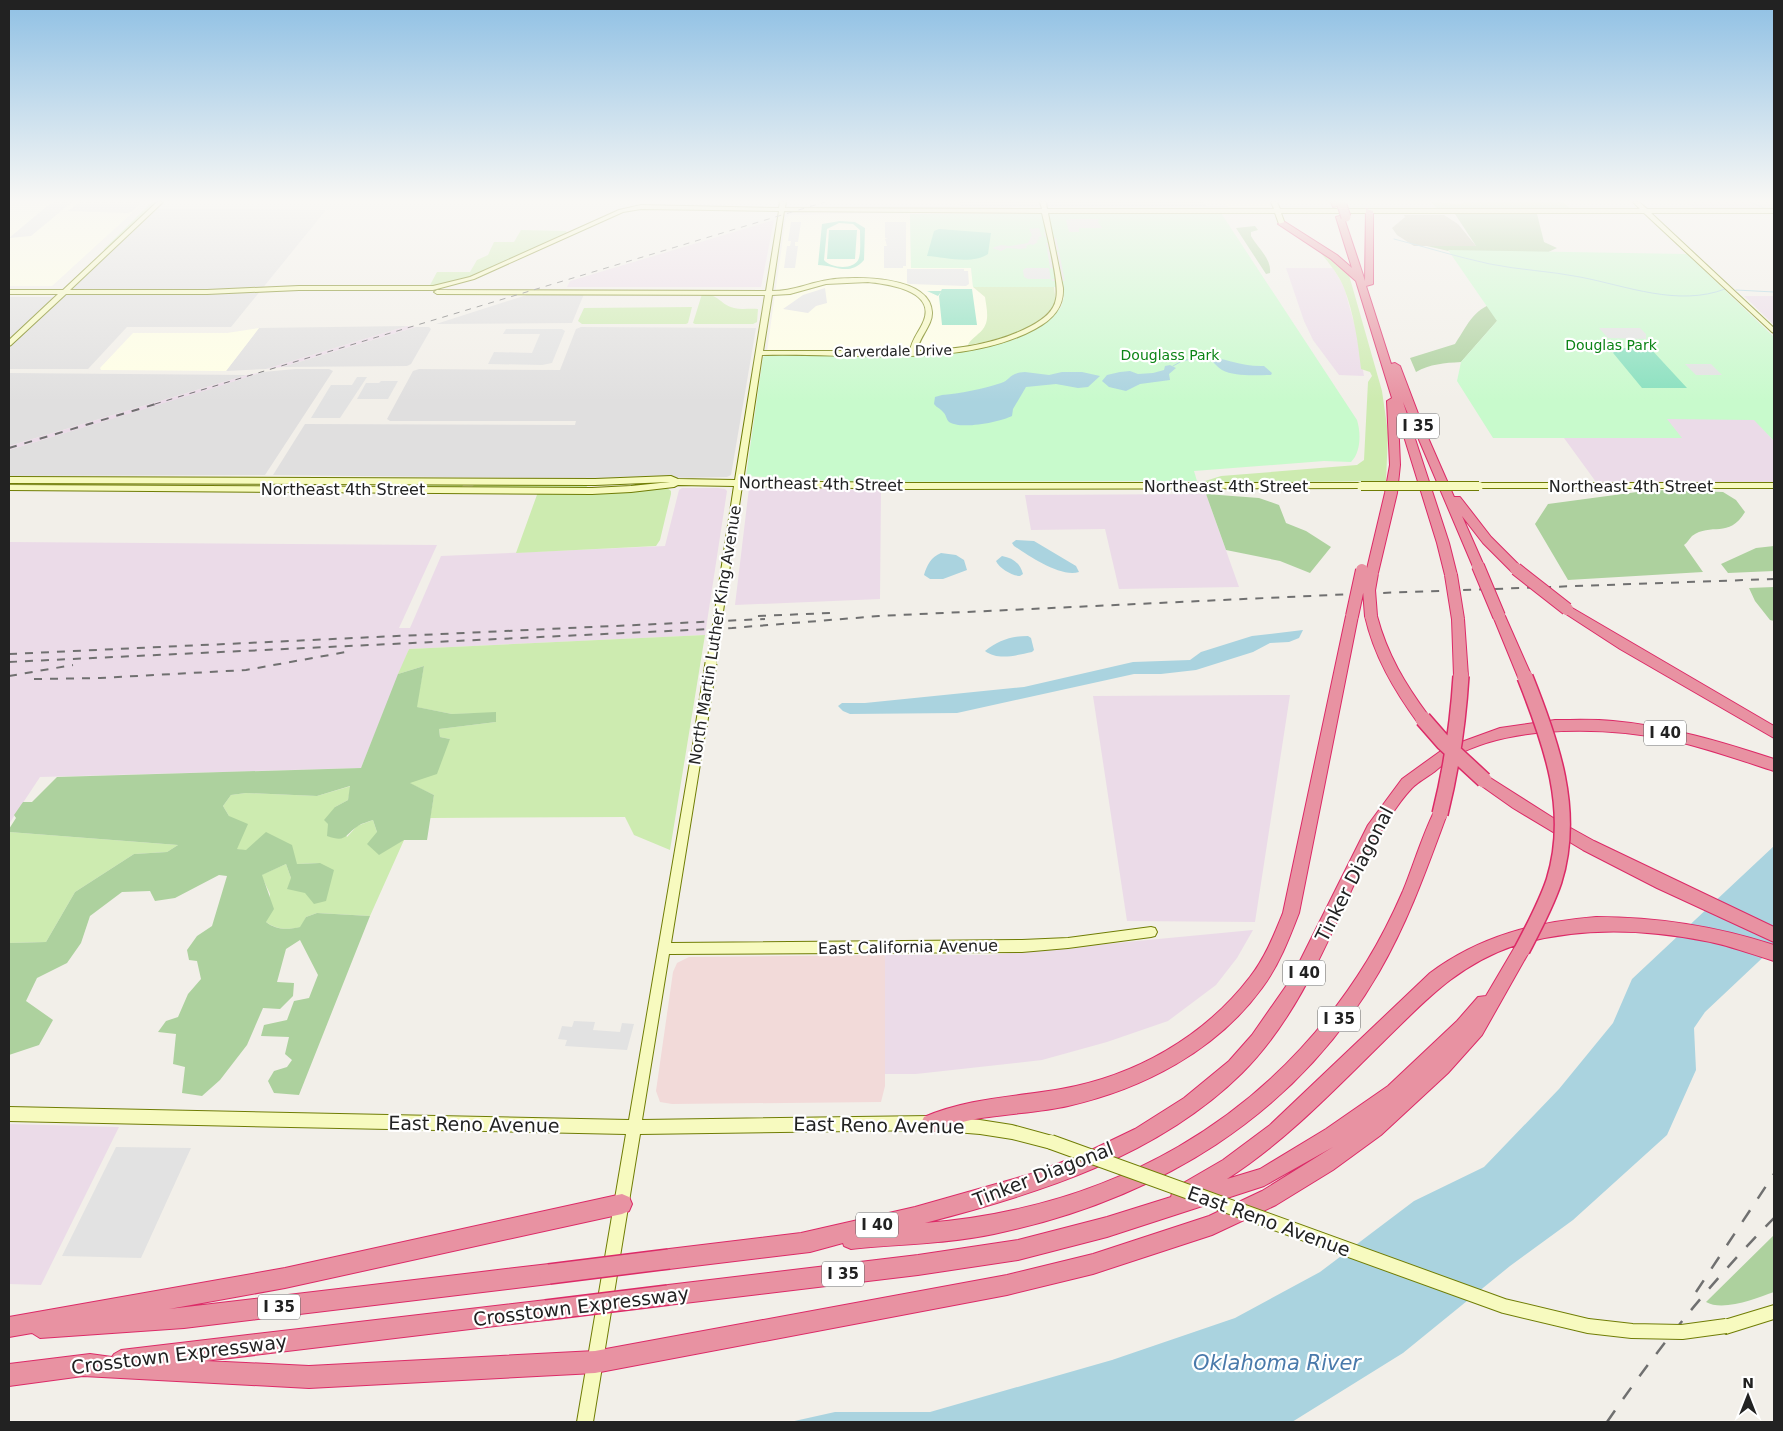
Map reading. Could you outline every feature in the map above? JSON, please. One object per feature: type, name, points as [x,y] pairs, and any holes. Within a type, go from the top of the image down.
[{"type":"highway","points":[[1347,269],[1359,279]]},
{"type":"highway","name":"I 35","points":[[800,1243],[995,1224],[1042,1213],[1126,1186],[1165,1167],[1232,1125],[1298,1069],[1324,1040],[1349,1006],[1379,959],[1417,880],[1440,814],[1452,766],[1458,726],[1461,676],[1458,618],[1451,574],[1443,543],[1356,269]]},
{"type":"highway","name":"I 35","points":[[1149,1214],[1264,1177],[1368,1122],[1442,1067],[1476,1029],[1537,926],[1555,877],[1562,842],[1563,816],[1561,792],[1552,746],[1525,677],[1406,396],[1363,269]]},
{"type":"highway","points":[[1369,284],[1370,269]]},
{"type":"highway","points":[[930,1123],[983,1108],[1068,1097],[1115,1083],[1149,1070],[1172,1058],[1209,1033],[1224,1020],[1253,988],[1272,959],[1291,914],[1352,616],[1391,493],[1395,465],[1390,378]]},
{"type":"highway","points":[[1442,481],[1487,540],[1516,568],[1568,609],[1625,646],[1774,734]]},
{"type":"highway","points":[[1367,571],[1371,616],[1378,644],[1396,682],[1423,720],[1449,748],[1484,780],[1554,828],[1611,858],[1774,935]]},
{"type":"highway","name":"Tinker Diagonal","points":[[800,1243],[952,1208],[1015,1188],[1071,1168],[1122,1144],[1156,1127],[1189,1105],[1234,1068],[1276,1019],[1308,965],[1374,828],[1397,794],[1420,771],[1465,745],[1513,730],[1556,725],[1590,724],[1618,726],[1675,735],[1705,742],[1773,764]]},
{"type":"highway","points":[[1149,1214],[1224,1172],[1263,1143],[1436,979],[1457,964],[1504,941],[1542,931],[1614,924],[1654,926],[1706,934],[1774,953]]},
{"type":"highway","points":[[83,1366],[309,1377],[595,1362],[1007,1285],[1093,1264],[1212,1224],[1269,1198],[1326,1163],[1368,1122]]},
{"type":"highway","points":[[9,1327],[285,1278],[622,1204]]},
{"type":"highway","name":"Crosstown Expressway","points":[[9,1375],[979,1257],[1064,1240],[1149,1214]]},
{"type":"highway","name":"Crosstown Expressway","points":[[9,1327],[62,1328],[184,1318],[800,1243]]},
{"type":"main road","points":[[9,344],[82,269]]},
{"type":"main road","points":[[9,336],[84,269]]},
{"type":"main road","points":[[9,293],[400,290],[439,287],[462,281],[491,269]]},
{"type":"main road","points":[[424,292],[472,282],[501,269]]},
{"type":"main road","name":"North Martin Luther King Avenue","points":[[585,1422],[663,948],[689,806],[772,269]]},
{"type":"main road","name":"Carverdale Drive","points":[[758,352],[913,353],[957,350],[1006,340],[1035,327],[1054,312],[1060,301],[1061,294],[1056,269]]},
{"type":"main road","points":[[1707,269],[1774,331]]},
{"type":"main road","points":[[462,281],[472,282],[478,287],[488,289],[788,292],[827,281],[861,279],[893,284],[916,292],[925,300],[929,314],[926,323],[915,339],[913,353]]},
{"type":"main road","points":[[400,290],[424,292],[768,291]]},
{"type":"main road","name":"Northeast 4th Street","points":[[9,480],[608,482],[671,479],[677,482],[898,486],[1774,486]]},
{"type":"main road","points":[[295,489],[300,481]]},
{"type":"main road","points":[[372,490],[376,481]]},
{"type":"main road","name":"Northeast 4th Street","points":[[9,488],[606,490],[670,486],[677,482]]},
{"type":"main road","name":"East California Avenue","points":[[663,948],[1022,946],[1068,943],[1152,932]]},
{"type":"main road","name":"East Reno Avenue","points":[[9,1114],[634,1127],[930,1123],[988,1128],[1051,1142],[1504,1306],[1588,1326],[1632,1331],[1682,1332],[1726,1326],[1774,1312]]},
{"type":"shaded area","points":[[9,269],[71,269],[52,286],[9,286]]},
{"type":"shaded area","points":[[93,269],[278,269],[231,327],[127,327],[88,369],[9,369],[9,297],[63,297]]},
{"type":"shaded area","points":[[611,269],[765,269],[761,287],[567,287],[570,281]]},
{"type":"shaded area","points":[[779,269],[971,269],[973,287],[1054,287],[1057,302],[1048,313],[1027,329],[1009,337],[956,348],[905,351],[767,351]]},
{"type":"shaded area","points":[[907,269],[964,269],[964,271],[968,271],[969,284],[966,286],[910,284],[907,283]]},
{"type":"shaded area","points":[[1049,269],[1051,279],[1028,279],[1024,277],[1023,270]]},
{"type":"shaded area","points":[[1056,269],[1062,269],[1065,281],[1052,281],[1052,279],[1060,279],[1058,269]]},
{"type":"shaded area","points":[[1286,269],[1333,269],[1344,287],[1356,330],[1364,376],[1339,375],[1313,340],[1304,321]]},
{"type":"shaded area","points":[[825,288],[827,303],[816,306],[808,313],[783,309],[803,295]]},
{"type":"shaded area","points":[[533,293],[584,294],[572,323],[436,324]]},
{"type":"shaded area","points":[[1744,296],[1774,296],[1774,325]]},
{"type":"shaded area","points":[[407,326],[266,369],[226,371],[259,328]]},
{"type":"shaded area","points":[[407,326],[416,327],[282,367],[266,369]]},
{"type":"shaded area","points":[[416,327],[429,327],[431,329],[411,364],[407,366],[282,367]]},
{"type":"shaded area","points":[[581,327],[756,328],[731,475],[727,477],[611,479],[273,475],[305,424],[575,425],[576,421],[390,421],[387,419],[413,371],[419,369],[560,370],[576,329]]},
{"type":"shaded area","points":[[259,328],[226,371],[101,370],[100,368],[133,333],[227,333]]},
{"type":"shaded area","points":[[1599,328],[1640,328],[1646,334],[1646,339],[1608,338]]},
{"type":"shaded area","points":[[506,329],[562,329],[565,331],[552,363],[542,365],[488,364],[494,352],[532,353],[540,334],[503,334]]},
{"type":"shaded area","points":[[1685,364],[1711,364],[1722,375],[1696,375]]},
{"type":"shaded area","points":[[295,369],[329,369],[333,371],[265,475],[9,476],[9,450],[263,372]]},
{"type":"shaded area","points":[[263,372],[9,450],[9,446],[247,375]]},
{"type":"shaded area","points":[[9,373],[247,375],[9,446]]},
{"type":"shaded area","points":[[357,377],[367,377],[340,418],[311,418],[331,385],[352,385]]},
{"type":"shaded area","points":[[381,381],[398,381],[388,399],[357,399],[366,383],[379,383]]},
{"type":"shaded area","points":[[1666,419],[1754,419],[1774,441],[1774,482],[1596,482],[1564,438],[1681,438]]},
{"type":"shaded area","points":[[682,488],[718,488],[727,491],[705,635],[409,649],[361,768],[40,777],[9,824],[9,542],[437,545],[399,628],[410,628],[441,556],[665,546],[679,490]]},
{"type":"shaded area","points":[[749,488],[881,490],[880,599],[735,605]]},
{"type":"shaded area","points":[[1206,494],[1239,587],[1119,589],[1105,529],[1031,530],[1025,495]]},
{"type":"shaded area","points":[[1290,695],[1255,922],[1127,921],[1093,696]]},
{"type":"shaded area","points":[[1253,930],[1237,958],[1216,985],[1168,1021],[1107,1042],[1042,1060],[916,1074],[885,1074],[885,955],[989,955]]},
{"type":"shaded area","points":[[885,955],[885,1086],[881,1102],[672,1104],[660,1102],[656,1091],[673,972],[677,963],[689,957]]},
{"type":"shaded area","points":[[574,1021],[595,1022],[593,1030],[620,1032],[622,1023],[634,1024],[627,1050],[565,1046],[567,1040],[558,1039],[562,1026],[572,1027]]},
{"type":"shaded area","points":[[9,1124],[119,1127],[41,1285],[9,1284]]},
{"type":"shaded area","points":[[116,1147],[191,1148],[141,1258],[62,1256]]},
{"type":"green space","points":[[472,269],[488,269],[466,279],[429,287],[437,272],[470,272]]},
{"type":"green space","name":"Douglass Park","points":[[971,269],[1258,269],[1357,420],[1359,442],[1357,453],[1351,462],[1324,461],[1194,471],[1197,481],[854,482],[746,476],[763,357],[769,354],[962,351],[1013,340],[1031,331],[1047,321],[1061,307],[1064,297],[1062,287],[973,287]]},
{"type":"green space","points":[[1263,269],[1270,269],[1270,273],[1266,274]]},
{"type":"green space","points":[[1333,269],[1343,269],[1349,275],[1382,391],[1388,433],[1386,481],[1199,483],[1221,476],[1357,465],[1364,460],[1368,382],[1372,376],[1370,372],[1361,369],[1350,308],[1344,288]]},
{"type":"green space","name":"Douglas Park","points":[[1461,269],[1702,269],[1774,337],[1774,441],[1754,420],[1667,419],[1682,438],[1493,438],[1457,381],[1461,362],[1497,321]]},
{"type":"green space","points":[[973,287],[1054,287],[1056,302],[1048,312],[1028,327],[993,340],[968,345],[985,326],[987,317],[985,297]]},
{"type":"green space","points":[[942,289],[972,289],[977,325],[942,325],[939,296],[941,292],[938,296],[927,291],[941,291]]},
{"type":"green space","points":[[702,294],[713,296],[729,307],[758,309],[757,322],[753,324],[693,323]]},
{"type":"green space","points":[[1501,300],[1497,321],[1461,362],[1443,363],[1416,372],[1410,358],[1455,344],[1478,312],[1484,307]]},
{"type":"green space","points":[[692,307],[688,323],[686,324],[582,324],[578,321],[584,308]]},
{"type":"green space","points":[[1609,348],[1650,348],[1687,388],[1642,388]]},
{"type":"green space","points":[[383,483],[463,485],[462,487],[379,486]]},
{"type":"green space","points":[[475,484],[588,485],[585,489],[472,487]]},
{"type":"green space","points":[[667,488],[671,491],[671,494],[660,540],[656,546],[516,553],[538,492]]},
{"type":"green space","points":[[1652,490],[1723,492],[1736,500],[1745,512],[1733,525],[1726,528],[1699,532],[1692,536],[1684,545],[1703,572],[1568,580],[1535,524],[1548,504]]},
{"type":"green space","points":[[1206,494],[1259,498],[1279,505],[1286,523],[1306,531],[1331,547],[1310,573],[1280,561],[1226,550]]},
{"type":"green space","points":[[1774,546],[1774,571],[1728,573],[1721,564],[1756,548]]},
{"type":"green space","points":[[1774,587],[1774,621],[1770,620],[1755,601],[1749,588]]},
{"type":"green space","points":[[705,635],[670,850],[634,835],[625,817],[430,818],[434,795],[409,783],[450,739],[440,737],[439,729],[496,722],[496,713],[452,714],[416,707],[424,666],[398,674],[409,649]]},
{"type":"green space","points":[[424,666],[417,707],[452,714],[496,712],[496,722],[439,729],[440,737],[450,739],[437,774],[410,783],[434,795],[427,840],[404,840],[379,855],[367,844],[377,832],[373,820],[353,829],[345,837],[338,839],[327,836],[328,824],[324,820],[335,807],[348,800],[350,786],[317,796],[246,793],[231,795],[223,806],[229,816],[248,824],[237,849],[246,850],[266,832],[292,845],[297,864],[320,863],[334,870],[326,901],[314,904],[305,893],[287,889],[291,878],[286,864],[262,875],[274,909],[266,922],[270,925],[282,929],[300,927],[306,917],[317,913],[370,916],[299,1095],[274,1093],[268,1081],[274,1071],[287,1067],[292,1060],[285,1054],[289,1037],[261,1036],[264,1025],[287,1020],[294,1001],[309,998],[318,975],[300,940],[286,949],[277,982],[294,983],[293,996],[280,1009],[263,1008],[247,1045],[220,1080],[202,1096],[182,1093],[185,1067],[173,1064],[176,1034],[158,1032],[166,1021],[178,1017],[188,994],[201,979],[197,961],[189,960],[187,950],[197,936],[212,926],[227,876],[219,875],[175,898],[155,901],[150,891],[122,892],[90,916],[81,943],[67,963],[37,978],[26,1001],[53,1020],[39,1045],[9,1055],[9,943],[46,942],[75,892],[134,854],[167,852],[178,845],[9,832],[16,818],[14,815],[23,802],[32,802],[57,777],[361,768],[398,674]]},
{"type":"green space","points":[[351,786],[348,800],[335,807],[347,837],[357,826],[373,820],[377,832],[404,840],[370,916],[317,913],[306,917],[301,927],[283,929],[270,925],[266,922],[270,894],[261,875],[286,864],[291,878],[320,863],[297,864],[237,849],[229,816],[223,806],[231,795],[246,793],[317,796]]},
{"type":"green space","points":[[9,832],[178,845],[167,852],[134,854],[75,892],[46,942],[9,943]]},
{"type":"green space","points":[[1774,1235],[1774,1292],[1731,1305],[1713,1305],[1706,1302]]},
{"type":"water","points":[[1201,356],[1248,365],[1264,366],[1272,373],[1271,375],[1233,374],[1222,370],[1209,359],[1196,358]]},
{"type":"water","points":[[1170,365],[1176,368],[1169,374],[1170,380],[1140,384],[1126,391],[1109,387],[1102,381],[1107,375],[1130,371],[1138,374],[1153,373],[1164,370],[1165,366]]},
{"type":"water","points":[[1025,372],[1049,375],[1062,372],[1082,372],[1100,376],[1088,387],[1078,388],[1056,384],[1026,387],[1013,409],[1012,416],[999,421],[971,425],[955,424],[949,422],[944,413],[934,404],[935,397],[994,385],[1004,382],[1015,374]]},
{"type":"water","points":[[1016,540],[1034,541],[1076,566],[1079,572],[1063,572],[1045,565],[1014,546],[1012,543]]},
{"type":"water","points":[[941,553],[956,555],[964,560],[967,570],[943,579],[930,579],[924,575],[930,562]]},
{"type":"water","points":[[1002,556],[1010,558],[1015,562],[1023,574],[1017,576],[1003,569],[996,561]]},
{"type":"water","points":[[1303,630],[1299,638],[1289,642],[1270,643],[1253,652],[1196,670],[1161,674],[1134,674],[957,713],[850,714],[838,706],[842,703],[865,703],[1024,687],[1133,662],[1190,660],[1201,652],[1252,636]]},
{"type":"water","points":[[1028,636],[1031,638],[1034,650],[1032,652],[1002,657],[985,651],[1005,640]]},
{"type":"water","name":"Oklahoma River","points":[[1774,846],[1774,947],[1705,1012],[1694,1028],[1696,1070],[1667,1135],[1573,1220],[1510,1266],[1403,1353],[1292,1422],[790,1422],[835,1412],[930,1412],[1112,1360],[1235,1318],[1320,1272],[1414,1201],[1484,1167],[1559,1089],[1613,1023],[1632,979]]},
{"type":"waterway","points":[[1518,269],[1569,275],[1652,293],[1671,295],[1689,296],[1725,289]]},
{"type":"waterway","points":[[1736,290],[1774,292]]},
{"type":"waterway","points":[[1173,366],[1182,361],[1196,358]]},
{"type":"railway","points":[[155,404],[604,269]]},
{"type":"railway","points":[[9,448],[159,403]]},
{"type":"railway","points":[[9,662],[732,628],[879,616],[1352,594],[1774,579]]},
{"type":"railway","points":[[758,616],[830,613]]},
{"type":"railway","points":[[9,654],[765,619]]},
{"type":"railway","points":[[34,679],[100,678],[246,670],[346,652]]},
{"type":"railway","points":[[9,676],[73,665]]},
{"type":"railway","points":[[1696,1292],[1774,1174]]},
{"type":"railway","points":[[1607,1422],[1645,1368],[1686,1316],[1774,1218]]}]
